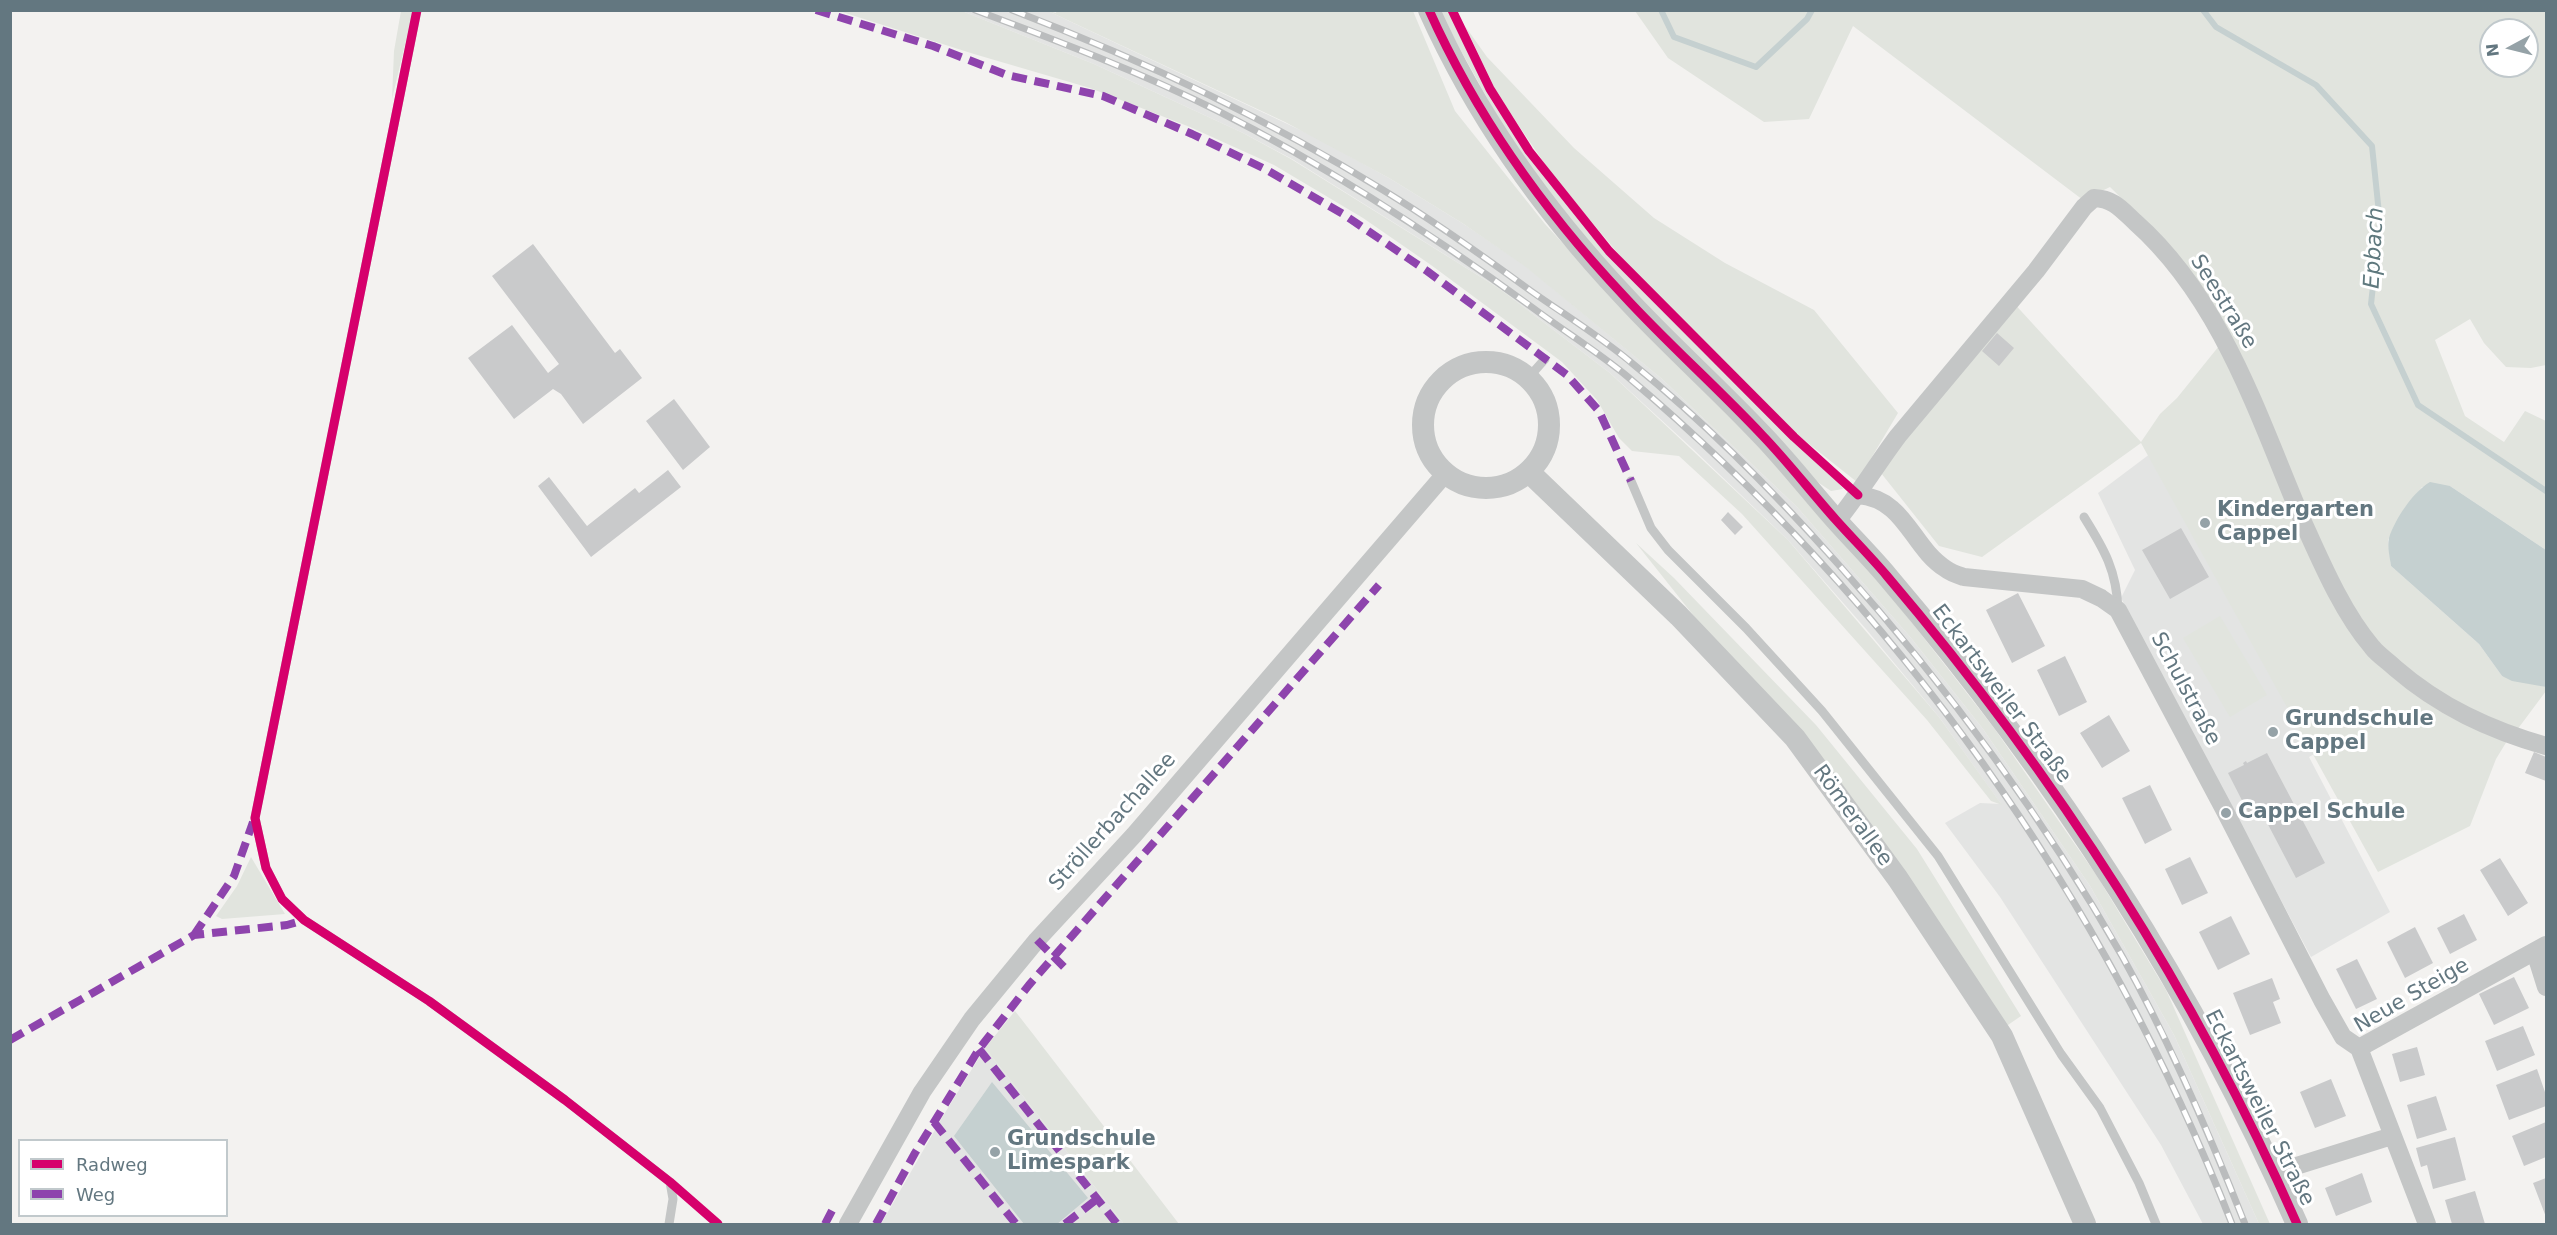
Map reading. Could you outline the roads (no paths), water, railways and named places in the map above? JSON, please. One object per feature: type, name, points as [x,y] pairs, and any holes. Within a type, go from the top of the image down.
[{"type":"street","name":"Eckartsweiler Straße","points":[[1429,10],[1470,93],[1508,155],[1583,251],[1624,297],[1763,436],[1886,574],[1984,694],[2090,846],[2156,948],[2274,1173],[2297,1224]]},
{"type":"street","name":"Seestraße","points":[[1837,520],[1858,495],[1876,464],[1898,436],[2036,271],[2084,207],[2094,198],[2109,199],[2144,230],[2176,265],[2225,339],[2319,559],[2372,647],[2411,682],[2454,711],[2503,734],[2547,746]]},
{"type":"street","points":[[1491,361],[1511,366],[1529,377],[1542,394],[1550,414],[1550,435],[1542,456],[1529,472],[1513,483],[1494,488],[1474,488],[1446,474],[1427,448],[1423,427],[1425,405],[1435,387],[1450,372],[1470,363],[1491,361]]},
{"type":"street","name":"Römerallee","points":[[1529,472],[1679,616],[1795,738],[1898,879],[2002,1036],[2085,1224]]},
{"type":"street","name":"Ströllerbachallee","points":[[848,1224],[922,1092],[972,1019],[1037,940],[1134,835],[1446,474]]},
{"type":"street","name":"Schulstraße","points":[[1858,495],[1873,496],[1894,508],[1932,556],[1946,569],[1964,577],[2082,589],[2118,610],[2322,1000],[2343,1037],[2359,1048]]},
{"type":"street","points":[[2541,949],[2547,987]]},
{"type":"street","name":"Neue Steige","points":[[2427,1224],[2359,1048],[2541,949]]},
{"type":"street","points":[[2274,1173],[2392,1136]]},
{"type":"lane","points":[[417,10],[255,818],[266,868],[282,899],[304,920],[429,1001],[565,1100],[670,1182],[673,1198],[669,1224]]},
{"type":"lane","points":[[1529,377],[1545,359]]},
{"type":"lane","points":[[1631,481],[1651,528],[1668,550],[1822,711],[1938,856],[2061,1054],[2100,1108],[2139,1183],[2156,1224]]},
{"type":"lane","points":[[2084,517],[2104,549],[2115,575],[2118,610]]},
{"type":"waterway","name":"Epbach","points":[[1661,10],[1674,37],[1756,67],[1807,19],[1812,10]]},
{"type":"waterway","name":"Epbach","points":[[2203,10],[2216,27],[2316,85],[2372,146],[2380,223],[2371,304],[2418,405],[2546,491]]},
{"type":"railway","points":[[975,10],[1037,33],[1189,97],[1300,155],[1380,203],[1457,254],[1605,359],[1726,465],[1818,559],[1903,659],[1983,763],[2056,873],[2122,986],[2181,1104],[2232,1224]]},
{"type":"railway","points":[[1012,10],[1202,91],[1294,138],[1383,190],[1458,239],[1621,354],[1740,460],[1814,537],[1917,656],[1990,752],[2059,852],[2122,956],[2156,1021],[2203,1122],[2245,1224]]},
{"type":"place","name":"Kindergarten Cappel","points":[[2205,523]]},
{"type":"place","name":"Grundschule Cappel","points":[[2273,732]]},
{"type":"place","name":"Cappel Schule","points":[[2226,813]]},
{"type":"place","name":"Grundschule Limespark","points":[[995,1152]]}]
